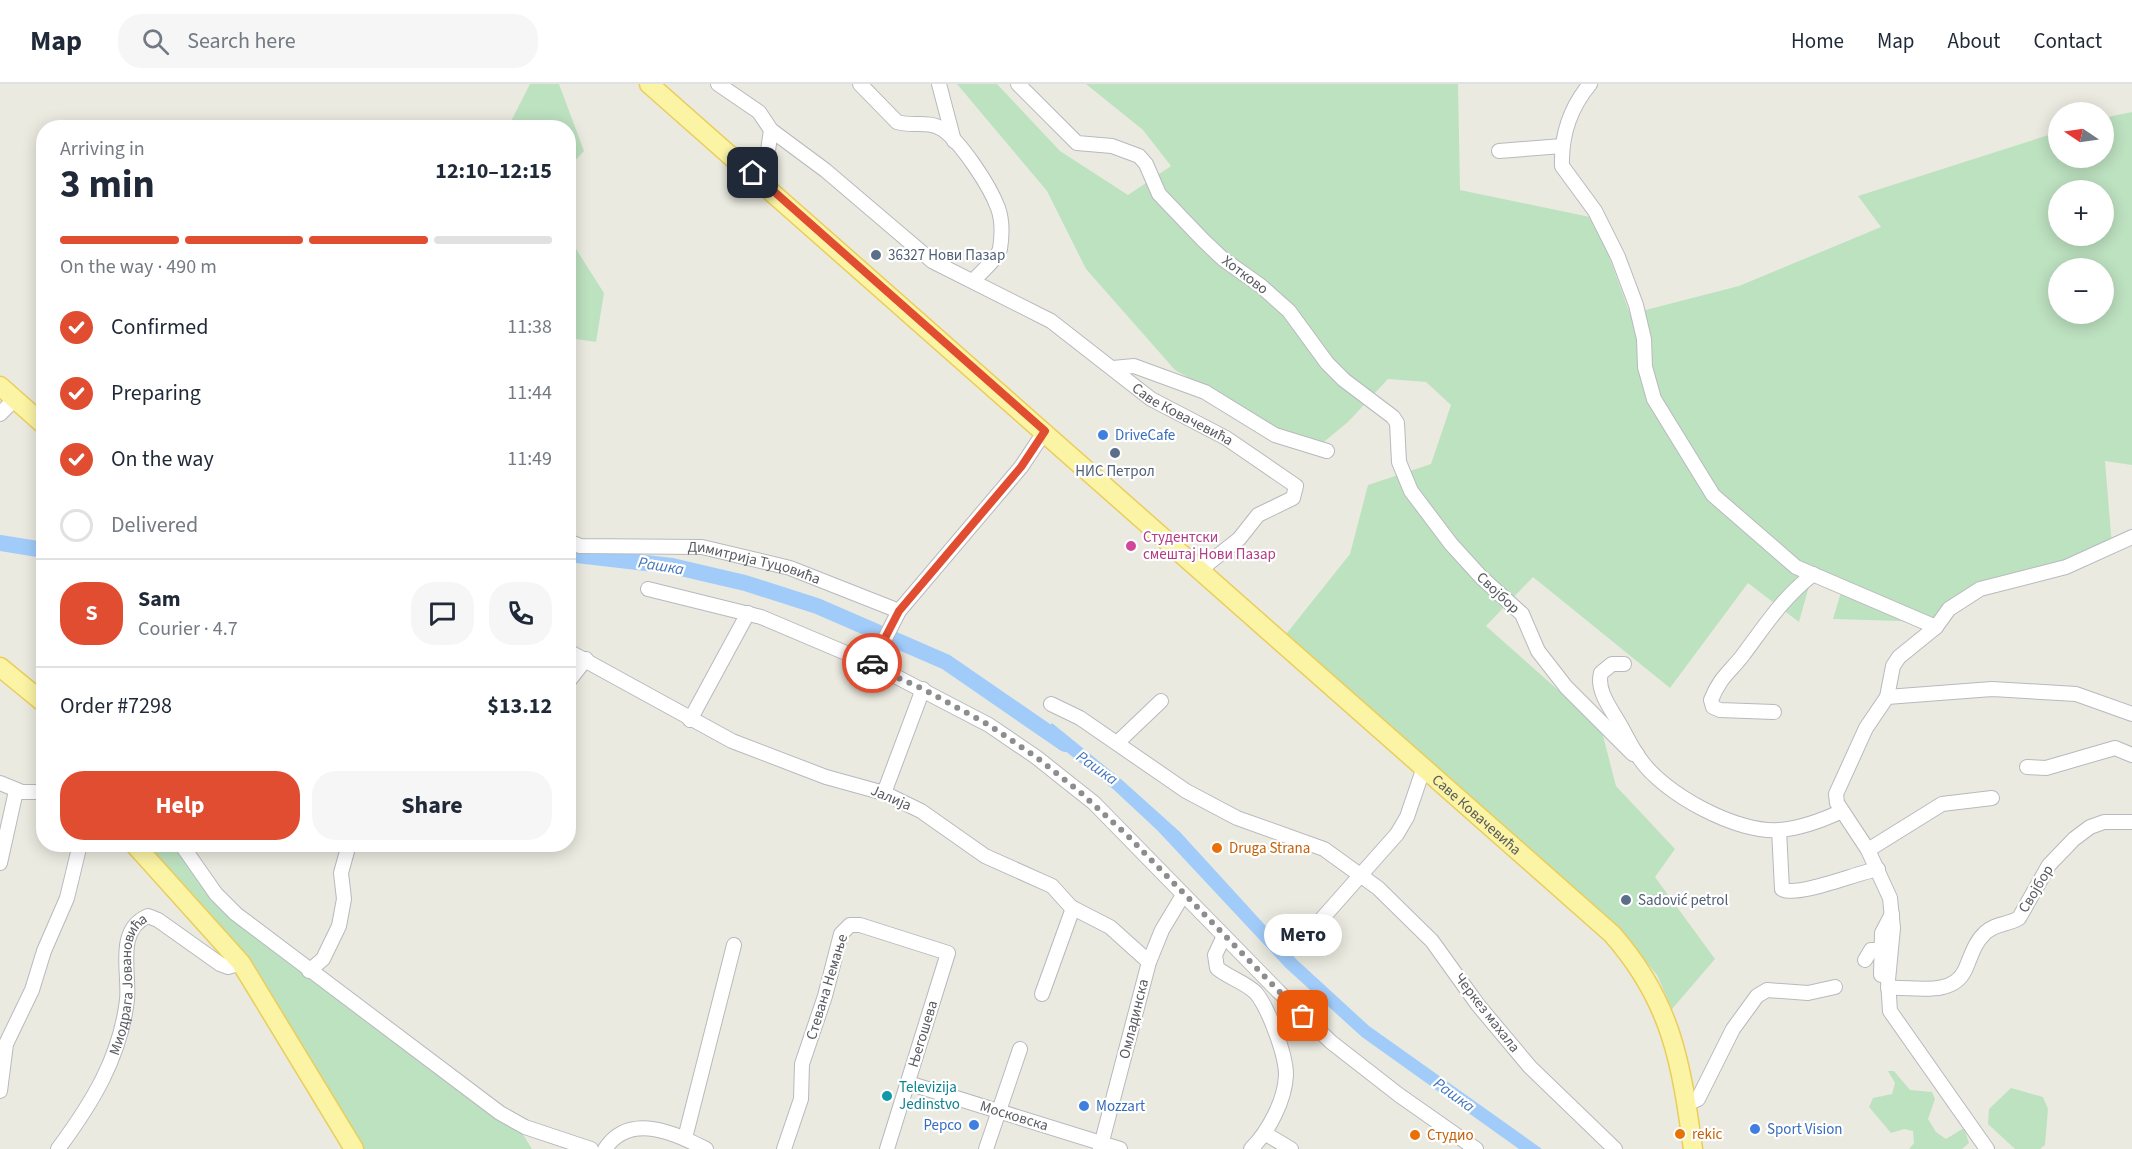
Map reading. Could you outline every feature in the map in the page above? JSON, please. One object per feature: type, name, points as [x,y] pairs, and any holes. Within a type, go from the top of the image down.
[{"type":"main road","name":"Саве Ковачевића","points":[[649,84],[1573,898],[1623,946],[1641,972],[1670,1028],[1693,1149]]},
{"type":"main road","points":[[0,386],[36,418]]},
{"type":"main road","points":[[0,667],[36,696]]},
{"type":"main road","points":[[140,852],[150,866],[197,913],[241,963],[354,1149]]},
{"type":"street","name":"Саве Ковачевића","points":[[718,84],[759,112],[771,130],[825,170],[932,261],[974,280],[1051,321],[1152,399],[1226,438],[1296,486],[1293,498],[1258,515],[1239,539],[1200,570]]},
{"type":"street","points":[[860,84],[897,122],[929,124],[941,129],[954,141],[981,177],[998,208],[1001,228],[999,251],[974,280]]},
{"type":"street","points":[[939,84],[954,141]]},
{"type":"street","name":"Хотково","points":[[1018,84],[1077,143],[1113,146],[1139,156],[1146,164],[1159,194],[1188,224],[1223,259],[1261,286],[1289,310],[1327,363],[1344,380],[1393,417],[1397,423],[1399,462],[1411,490],[1427,512]]},
{"type":"street","points":[[1590,84],[1577,99],[1565,127],[1562,166],[1595,211],[1618,257],[1636,305],[1644,339],[1645,367],[1654,399],[1713,495],[1762,540],[1796,567],[1936,627]]},
{"type":"street","points":[[769,189],[765,171],[771,130]]},
{"type":"street","points":[[1499,150],[1562,146]]},
{"type":"street","name":"Саве Ковачевића","points":[[1113,368],[1134,366],[1204,392],[1275,435],[1327,451]]},
{"type":"street","points":[[0,414],[14,400]]},
{"type":"street","points":[[874,659],[896,617],[1021,467],[1045,431]]},
{"type":"street","name":"Својбор","points":[[1427,512],[1451,544],[1482,578],[1522,614],[1538,651],[1566,687],[1633,754],[1637,754]]},
{"type":"street","points":[[1987,1149],[1898,1026],[1888,994],[1893,928],[1887,890],[1868,850],[1836,798],[1839,785],[1866,728],[1887,697],[1893,666],[1899,657],[1936,627],[1949,609],[1970,593],[2066,567],[2132,537]]},
{"type":"street","name":"Димитрија Туцовића","points":[[576,545],[702,548],[723,552],[790,568],[896,617]]},
{"type":"street","points":[[1774,712],[1720,710],[1713,706],[1711,700],[1729,668],[1742,657],[1772,613],[1788,594],[1813,574]]},
{"type":"street","points":[[648,589],[748,613],[874,659],[879,670],[923,689],[989,725],[1036,757],[1094,803],[1183,895],[1337,1047],[1399,1095],[1476,1149]]},
{"type":"street","points":[[690,720],[748,613]]},
{"type":"street","name":"Јалија","points":[[576,655],[690,720],[777,759],[826,777],[884,793],[934,819],[985,856],[1052,886],[1074,908],[1110,927],[1149,962]]},
{"type":"street","points":[[576,672],[586,659]]},
{"type":"street","name":"Својбор","points":[[1624,664],[1612,664],[1601,673],[1601,689],[1637,754],[1653,775],[1703,809],[1731,821],[1779,830],[1820,820],[1842,811]]},
{"type":"street","points":[[884,793],[923,689]]},
{"type":"street","points":[[1887,697],[1992,689],[2076,694],[2132,714]]},
{"type":"street","points":[[1117,743],[1161,701]]},
{"type":"street","name":"Черкез махала","points":[[1051,704],[1080,718],[1186,792],[1237,818],[1324,849],[1378,888],[1432,941],[1478,1005],[1530,1067],[1615,1149]]},
{"type":"street","points":[[2027,767],[2046,768],[2115,748],[2132,755]]},
{"type":"street","points":[[1319,922],[1397,834],[1407,818],[1424,767]]},
{"type":"street","points":[[0,783],[16,791],[36,792]]},
{"type":"street","points":[[0,863],[16,791]]},
{"type":"street","points":[[1868,850],[1945,803],[1992,798]]},
{"type":"street","name":"Својбор","points":[[1888,994],[1943,988],[1955,982],[1964,973],[1982,936],[1993,926],[2019,918],[2046,870],[2074,839],[2090,827],[2104,822],[2132,822]]},
{"type":"street","points":[[1779,830],[1779,878],[1782,889],[1787,892],[1800,892],[1847,875],[1878,869]]},
{"type":"street","points":[[0,1091],[6,1044],[32,990],[44,951],[67,898],[78,852]]},
{"type":"street","points":[[187,852],[230,909],[309,971],[510,1120],[591,1149]]},
{"type":"street","points":[[309,971],[323,959],[339,926],[344,899],[341,873],[347,852]]},
{"type":"street","name":"Омладинска","points":[[1101,1146],[1149,962],[1162,930],[1183,895]]},
{"type":"street","points":[[1042,994],[1074,908]]},
{"type":"street","points":[[1888,994],[1882,987],[1881,950],[1883,929],[1892,914]]},
{"type":"street","name":"Миодрага Јовановића","points":[[58,1149],[98,1093],[112,1060],[121,1033],[127,1000],[126,961],[129,940],[141,919],[148,916],[158,920],[220,964],[228,967],[241,963]]},
{"type":"street","name":"Стевана Немање","points":[[784,1149],[801,1099],[802,1064],[844,928],[860,925],[948,953]]},
{"type":"street","points":[[1224,936],[1215,955],[1217,968],[1255,993],[1268,1014],[1286,1077],[1266,1134],[1251,1149]]},
{"type":"street","points":[[685,1138],[734,945]]},
{"type":"street","points":[[1865,960],[1871,950],[1881,950]]},
{"type":"street","name":"Његошева","points":[[887,1149],[948,953]]},
{"type":"street","points":[[1686,1104],[1698,1099],[1733,1029],[1751,1003],[1767,990],[1808,993],[1835,987]]},
{"type":"street","points":[[986,1149],[1020,1049]]},
{"type":"street","name":"Московска","points":[[908,1083],[1101,1146],[1120,1149]]},
{"type":"street","points":[[605,1149],[616,1137],[645,1127],[685,1138],[706,1149]]},
{"type":"street","points":[[1266,1134],[1291,1149]]},
{"type":"green space","points":[[530,84],[559,84],[572,120],[512,120]]},
{"type":"green space","points":[[957,84],[997,84],[1060,151],[1128,195],[1171,166],[1143,130],[1086,84],[1458,84],[1460,190],[1595,218],[1630,314],[1739,286],[1881,227],[1858,196],[2048,135],[2048,168],[2114,168],[2114,116],[2132,112],[2132,465],[2105,461],[2112,546],[1980,589],[1928,635],[1915,624],[1901,621],[1833,619],[1842,589],[1811,579],[1799,622],[1748,583],[1670,688],[1533,577],[1486,626],[1601,728],[1616,786],[1675,849],[1655,877],[1715,959],[1672,1009],[1657,975],[1614,923],[1283,638],[1350,554],[1368,485],[1431,464],[1451,405],[1426,382],[1388,379],[1348,422],[1314,450],[1175,370],[1086,269],[1047,191]]},
{"type":"green space","points":[[576,130],[584,151],[576,160]]},
{"type":"green space","points":[[576,249],[604,293],[596,342],[576,339]]},
{"type":"green space","points":[[140,852],[186,852],[216,894],[516,1123],[532,1149],[354,1149],[267,1006]]},
{"type":"green space","points":[[1888,1071],[1894,1071],[1910,1090],[1932,1092],[1935,1099],[1928,1119],[1936,1132],[1946,1139],[1964,1128],[1969,1143],[1962,1149],[1909,1149],[1914,1143],[1913,1131],[1904,1129],[1891,1133],[1869,1107],[1873,1098],[1892,1094],[1895,1083]]},
{"type":"green space","points":[[2011,1088],[2043,1097],[2048,1109],[2045,1145],[2040,1149],[2015,1149],[1988,1124],[1989,1109]]},
{"type":"water","points":[[1052,723],[1122,780],[1180,832],[1297,960],[1369,1026],[1542,1149],[1519,1149],[1362,1037],[1286,968],[1157,830],[1113,789],[1044,734]]},
{"type":"waterway","name":"Рашка","points":[[0,543],[36,549]]},
{"type":"waterway","name":"Рашка","points":[[576,555],[672,566],[745,583],[817,606],[946,662],[1065,744]]},
{"type":"way so far","points":[[872,663],[874,667],[923,689],[989,725],[1036,757],[1094,803],[1303,1016]]},
{"type":"place","name":"36327 Нови Пазар","points":[[876,255]]},
{"type":"place","name":"DriveCafe","points":[[1103,435]]},
{"type":"place","name":"НИС Петрол","points":[[1115,453]]},
{"type":"place","name":"Студентски смештај Нови Пазар","points":[[1131,546]]},
{"type":"place","name":"Druga Strana","points":[[1217,848]]},
{"type":"place","name":"Sadović petrol","points":[[1626,900]]},
{"type":"place","name":"Мето","points":[[1303,1016]]},
{"type":"place","name":"Televizija Jedinstvo","points":[[887,1096]]},
{"type":"place","name":"Mozzart","points":[[1084,1106]]},
{"type":"place","name":"Pepco","points":[[974,1125]]},
{"type":"place","name":"Sport Vision","points":[[1755,1129]]},
{"type":"place","name":"rekic","points":[[1680,1134]]},
{"type":"place","name":"Студио","points":[[1415,1135]]},
{"type":"route","points":[[753,173],[1045,431],[1021,467],[899,611],[872,663]]}]
